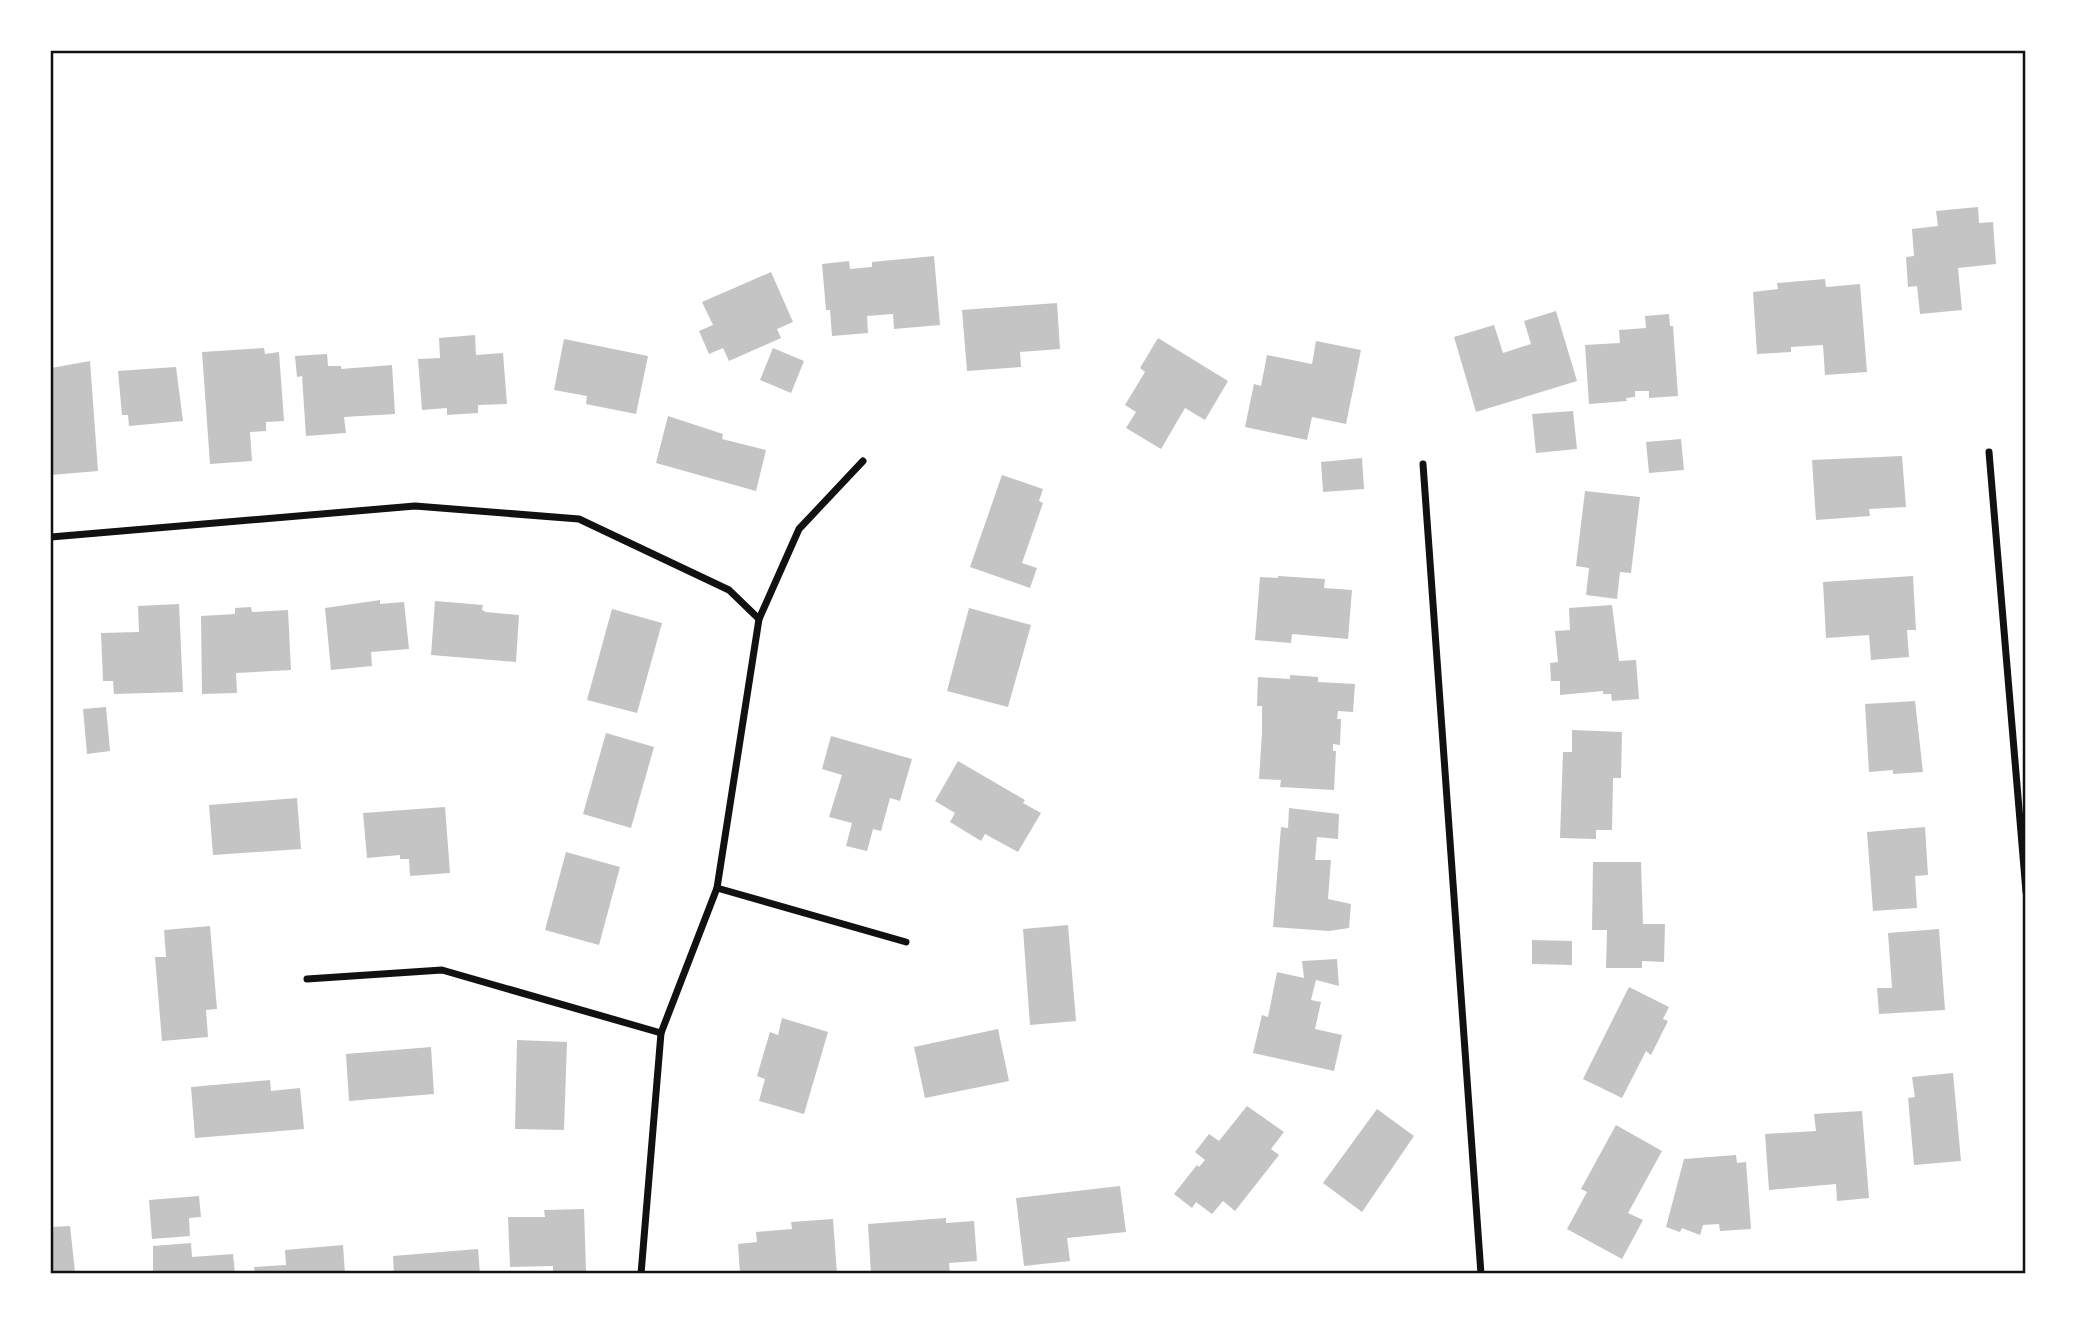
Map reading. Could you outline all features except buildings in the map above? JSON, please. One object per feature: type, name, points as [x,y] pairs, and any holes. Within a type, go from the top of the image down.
[{"type":"street","points":[[1989,452],[2026,892]]},
{"type":"street","points":[[641,1274],[661,1032],[717,888],[758,619],[799,529],[863,461]]},
{"type":"street","points":[[1423,464],[1481,1274]]},
{"type":"street","points":[[51,537],[415,506],[579,519],[729,590],[758,619]]},
{"type":"street","points":[[717,888],[906,942]]},
{"type":"street","points":[[307,979],[442,970],[661,1032]]}]
